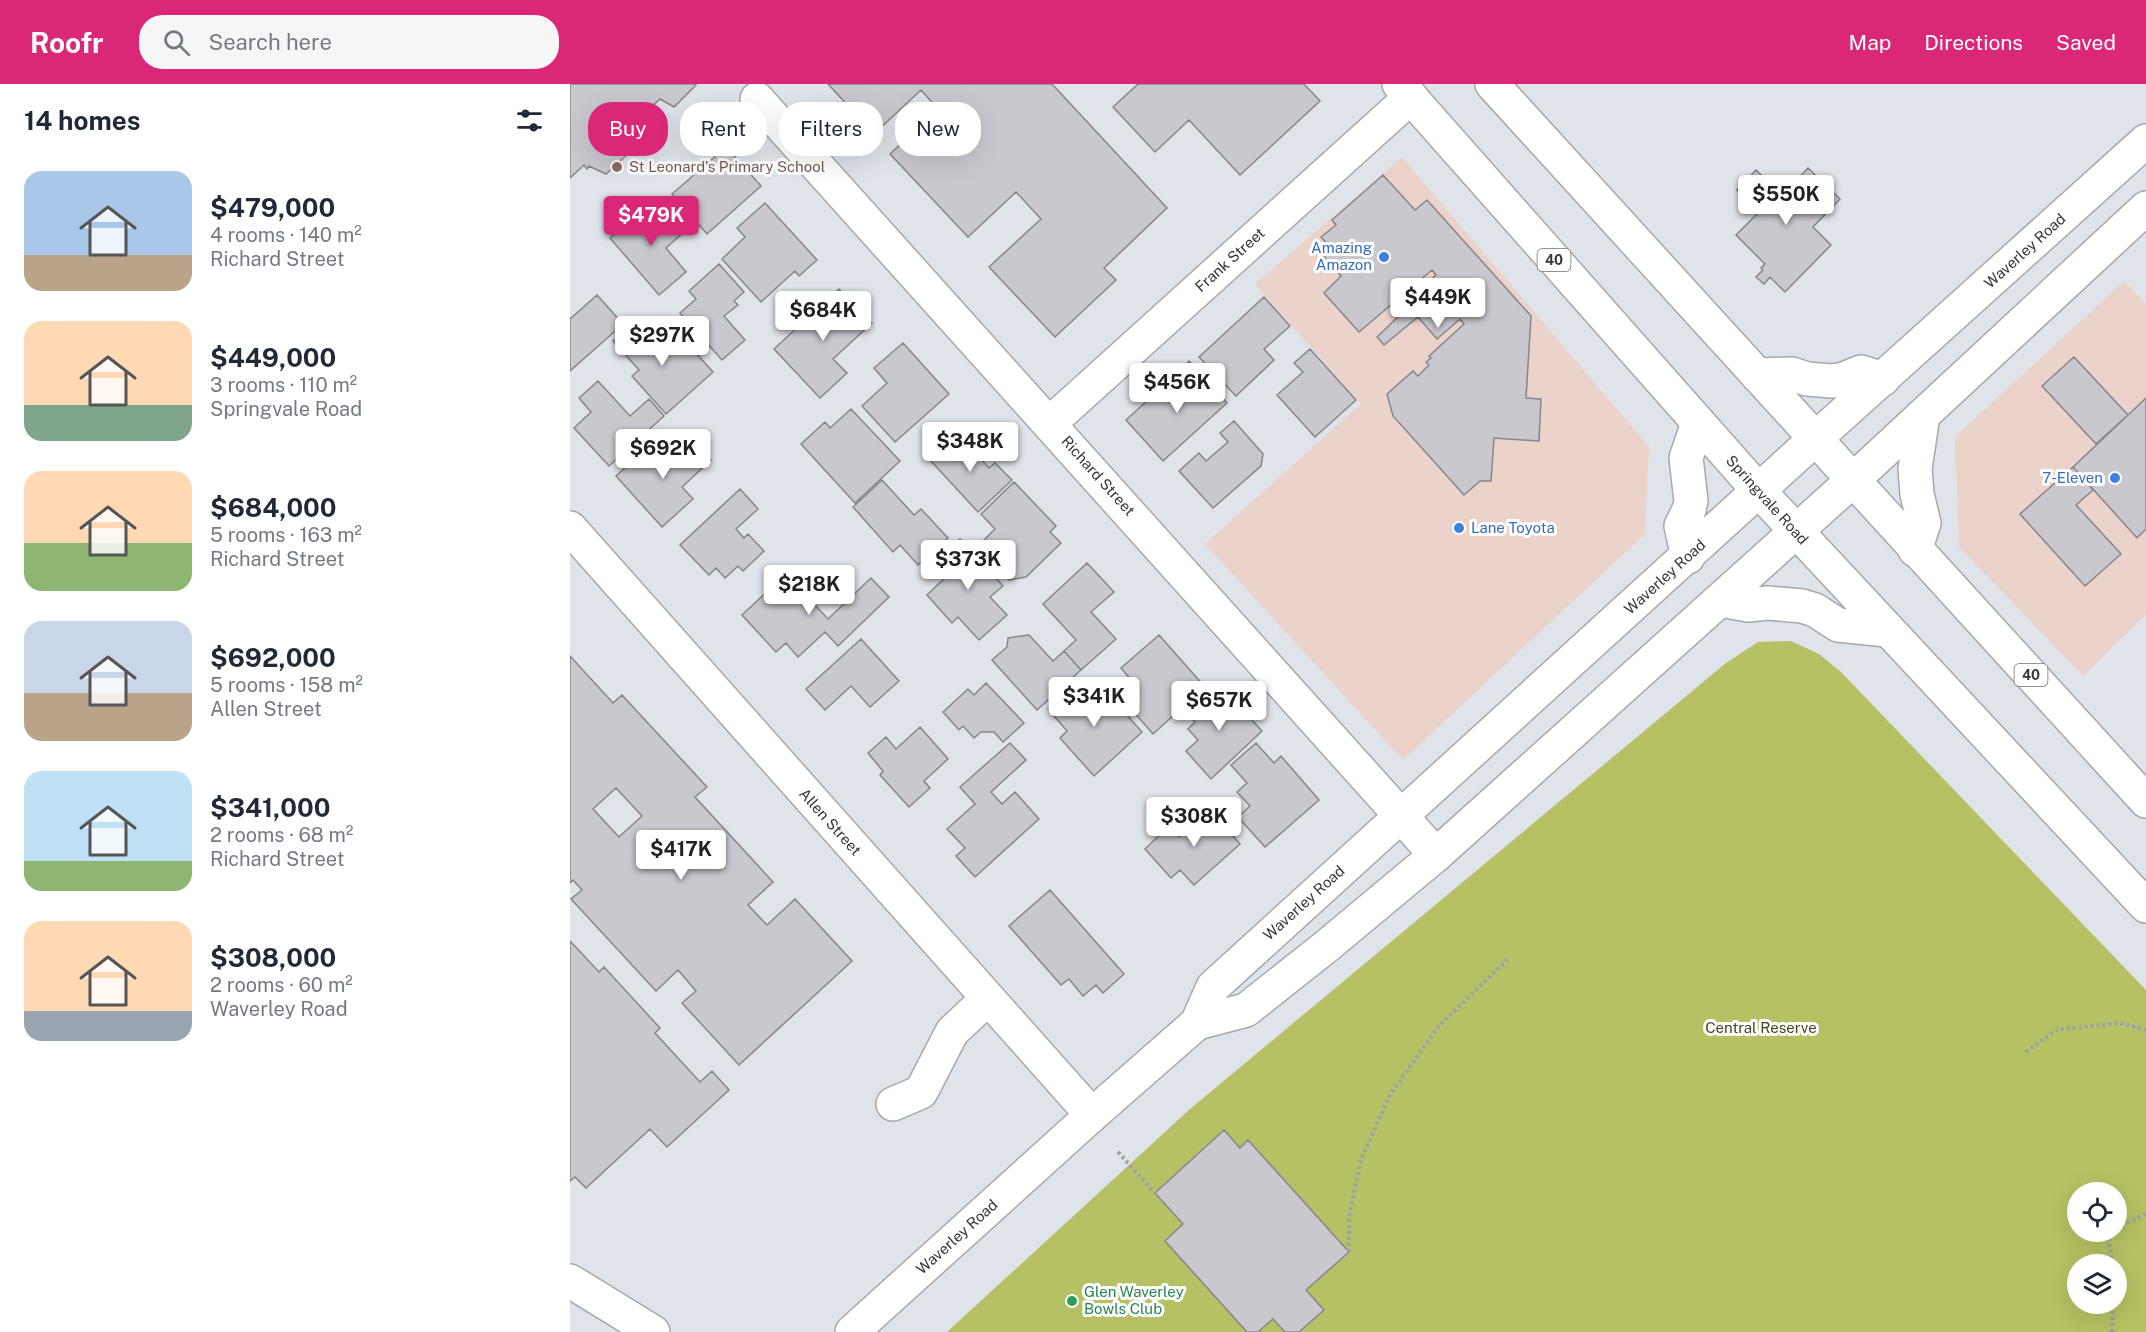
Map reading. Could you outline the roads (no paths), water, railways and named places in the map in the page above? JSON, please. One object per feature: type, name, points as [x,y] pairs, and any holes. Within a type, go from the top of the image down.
[{"type":"main road","name":"40","points":[[1492,84],[2146,801]]},
{"type":"main road","name":"Frank Street","points":[[1050,423],[1405,90]]},
{"type":"main road","name":"Springvale Road","points":[[1405,90],[1796,532],[2146,906]]},
{"type":"main road","name":"Richard Street","points":[[757,99],[1436,855]]},
{"type":"main road","name":"Waverley Road","points":[[852,1332],[1197,1023],[1213,987],[2146,141]]},
{"type":"main road","name":"Waverley Road","points":[[1197,1023],[1246,1010],[1436,855],[1852,481],[2146,208]]},
{"type":"main road","points":[[1757,375],[1792,374],[1806,379],[1831,381],[1841,380],[1861,372],[1883,379]]},
{"type":"main road","points":[[1915,550],[1924,523],[1917,494],[1915,469],[1923,415]]},
{"type":"main road","points":[[1688,557],[1681,526],[1691,501],[1686,458],[1698,423]]},
{"type":"main road","name":"Allen Street","points":[[570,528],[1092,1115]]},
{"type":"main road","points":[[1721,600],[1748,605],[1768,603],[1802,606],[1815,610],[1839,625],[1887,630]]},
{"type":"main road","points":[[893,1104],[921,1092],[952,1032],[987,999]]},
{"type":"main road","points":[[570,1281],[653,1332]]},
{"type":"place","name":"St Leonard's Primary School","points":[[617,167]]},
{"type":"place","name":"Amazing Amazon","points":[[1384,257]]},
{"type":"place","name":"7-Eleven","points":[[2115,478]]},
{"type":"place","name":"Lane Toyota","points":[[1459,528]]},
{"type":"place","name":"Glen Waverley Bowls Club","points":[[1072,1301]]},
{"type":"park label","name":"Central Reserve","points":[[1761,1028]]}]
